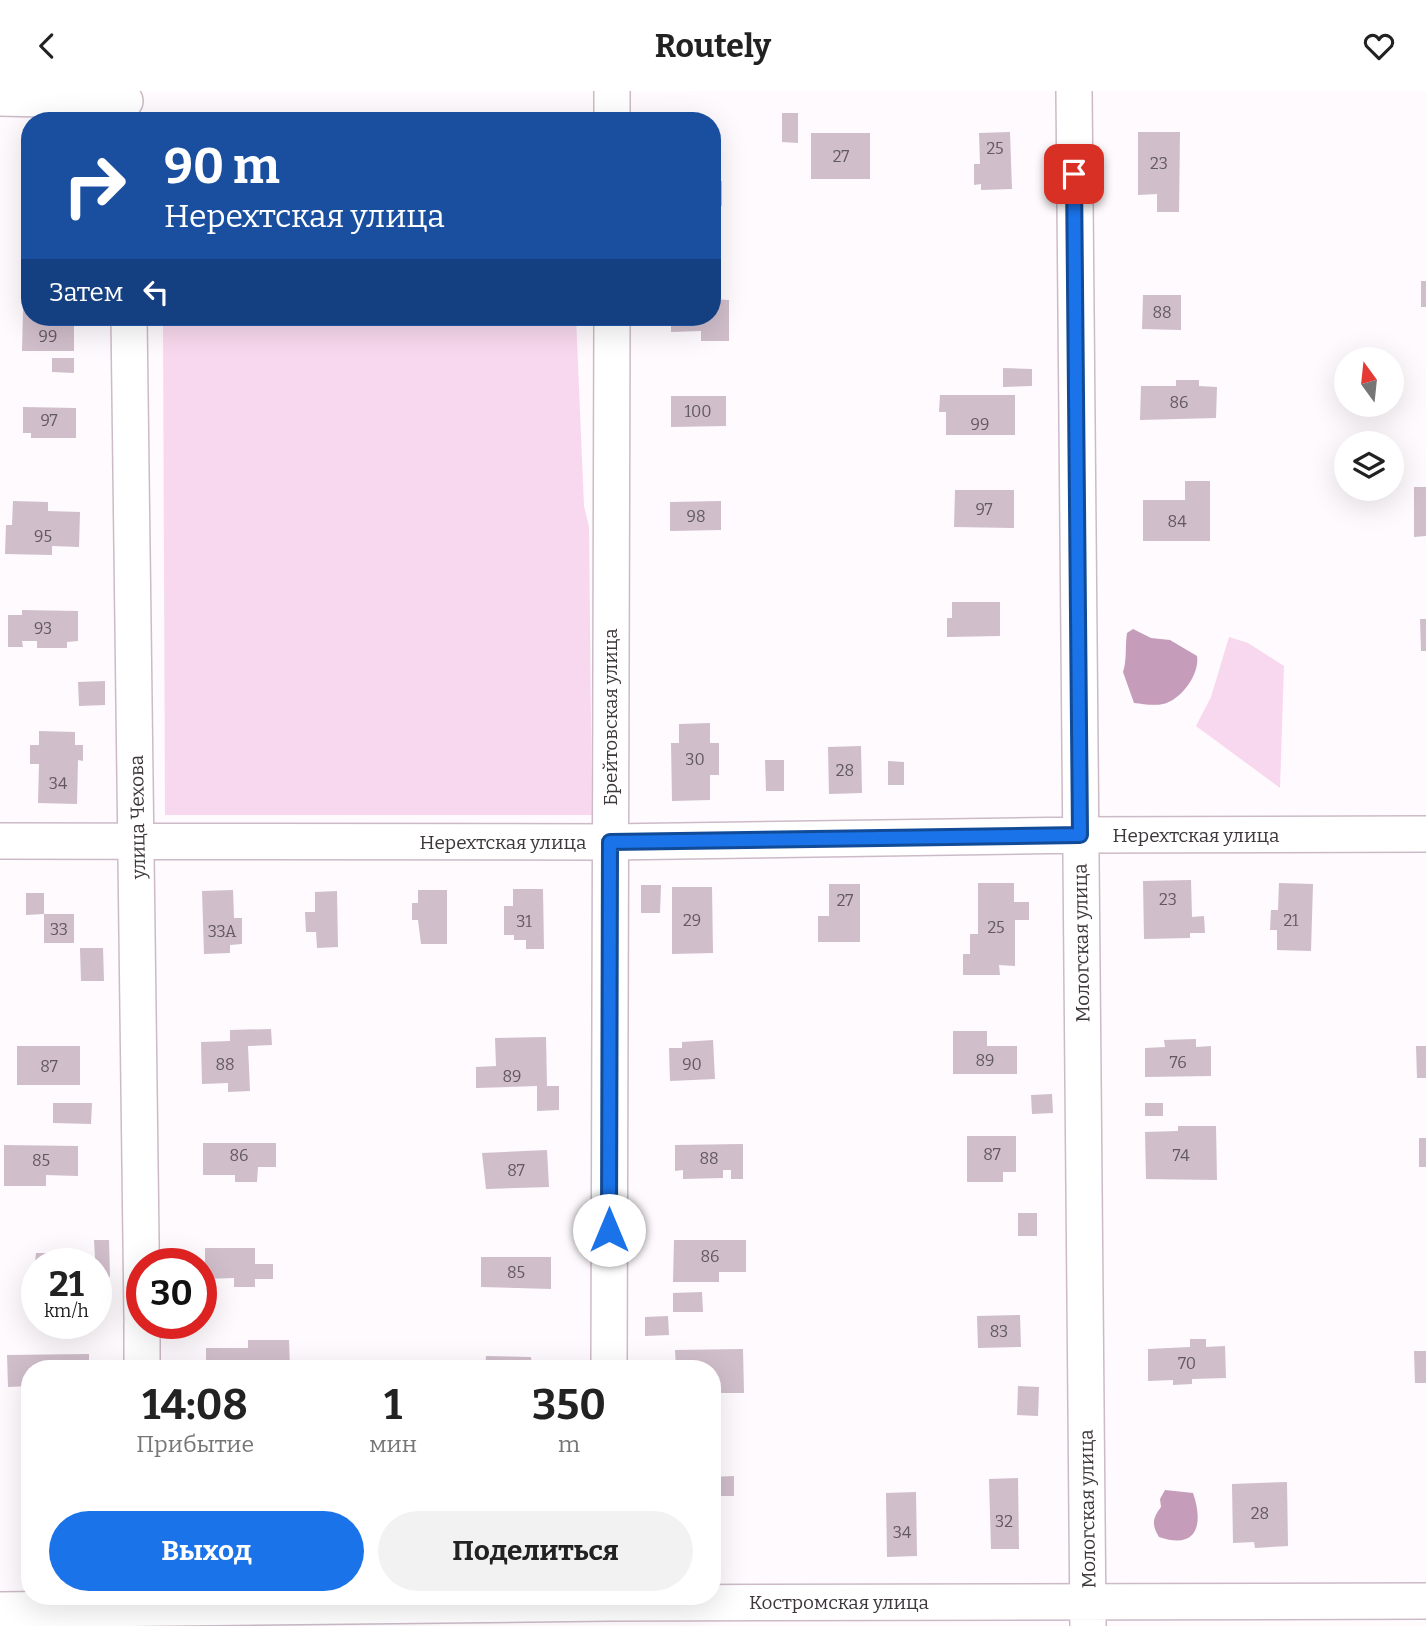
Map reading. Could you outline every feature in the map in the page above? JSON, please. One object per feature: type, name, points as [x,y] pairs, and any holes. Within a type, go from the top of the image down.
[{"type":"street","points":[[612,91],[612,112]]},
{"type":"street","name":"Мологская улица","points":[[1074,91],[1088,1613]]},
{"type":"street","points":[[0,98],[125,104]]},
{"type":"street","name":"улица Чехова","points":[[129,326],[141,1248]]},
{"type":"street","name":"Брейтовская улица","points":[[608,1360],[611,326]]},
{"type":"street","name":"Нерехтская улица","points":[[0,841],[610,842],[1080,835],[1426,834]]},
{"type":"street","name":"улица Чехова","points":[[142,1339],[142,1360]]},
{"type":"street","name":"Костромская улица","points":[[0,1610],[608,1608],[1088,1613],[1426,1601]]},
{"type":"shaded area","points":[[163,326],[576,326],[584,506],[589,527],[592,815],[165,815]]},
{"type":"shaded area","points":[[1133,629],[1151,638],[1170,640],[1197,656],[1195,671],[1188,685],[1170,702],[1156,705],[1134,703],[1123,672],[1127,633]]},
{"type":"shaded area","points":[[1229,637],[1248,643],[1284,666],[1280,788],[1196,726],[1211,697]]},
{"type":"shaded area","points":[[1165,1490],[1193,1493],[1198,1515],[1197,1524],[1194,1532],[1182,1540],[1159,1537],[1156,1532],[1154,1521]]},
{"type":"building","points":[[782,113],[798,113],[798,143],[782,142]]},
{"type":"building","points":[[1010,132],[1012,189],[981,190],[981,184],[974,185],[974,164],[980,164],[979,133]]},
{"type":"building","points":[[1138,132],[1180,132],[1179,212],[1157,212],[1157,194],[1138,195]]},
{"type":"building","points":[[811,133],[870,133],[870,179],[811,179]]},
{"type":"building","points":[[1421,281],[1426,281],[1426,307],[1421,307]]},
{"type":"building","points":[[1143,295],[1181,295],[1181,330],[1142,329]]},
{"type":"building","points":[[721,300],[729,300],[729,341],[701,341],[701,331],[671,332],[671,326],[721,326]]},
{"type":"building","points":[[23,326],[74,326],[74,351],[22,351]]},
{"type":"building","points":[[52,358],[74,358],[74,373],[52,372]]},
{"type":"building","points":[[1003,368],[1032,369],[1032,386],[1003,387]]},
{"type":"building","points":[[1176,380],[1199,380],[1199,386],[1217,387],[1216,418],[1140,420],[1141,386],[1176,386]]},
{"type":"building","points":[[940,395],[1015,395],[1015,435],[946,435],[946,412],[939,412]]},
{"type":"building","points":[[671,396],[726,396],[726,426],[671,427]]},
{"type":"building","points":[[23,407],[76,408],[76,438],[31,438],[31,433],[23,433]]},
{"type":"building","points":[[1185,481],[1210,481],[1210,541],[1143,541],[1143,500],[1185,500]]},
{"type":"building","points":[[1414,487],[1426,487],[1426,536],[1414,537]]},
{"type":"building","points":[[955,490],[1014,490],[1014,528],[954,527]]},
{"type":"building","points":[[13,501],[48,502],[48,511],[80,512],[79,547],[52,546],[52,555],[5,554],[6,525],[12,525]]},
{"type":"building","points":[[721,501],[721,530],[670,531],[670,502]]},
{"type":"building","points":[[952,602],[1000,602],[1000,636],[947,637],[947,618],[952,618]]},
{"type":"building","points":[[22,610],[78,611],[78,641],[67,642],[67,648],[37,648],[37,641],[22,641],[23,647],[8,647],[8,615],[22,615]]},
{"type":"building","points":[[1420,619],[1426,619],[1426,651],[1421,651]]},
{"type":"building","points":[[105,681],[105,705],[79,706],[78,682]]},
{"type":"building","points":[[710,723],[710,743],[719,743],[719,775],[710,775],[710,800],[672,801],[671,743],[679,743],[679,724]]},
{"type":"building","points":[[39,731],[75,732],[75,745],[83,745],[83,761],[78,760],[77,804],[38,803],[39,764],[30,764],[30,745],[39,745]]},
{"type":"building","points":[[861,746],[862,793],[829,794],[828,747]]},
{"type":"building","points":[[765,760],[784,760],[784,791],[766,791]]},
{"type":"building","points":[[888,761],[904,762],[904,785],[888,785]]},
{"type":"building","points":[[1191,880],[1192,917],[1204,916],[1205,933],[1190,933],[1190,938],[1144,939],[1143,881]]},
{"type":"building","points":[[978,883],[1014,883],[1014,902],[1029,902],[1029,920],[1015,920],[1015,966],[999,965],[1000,975],[963,975],[963,954],[970,954],[970,934],[978,934]]},
{"type":"building","points":[[1279,883],[1313,884],[1311,951],[1277,950],[1277,930],[1270,930],[1271,910],[1278,910]]},
{"type":"building","points":[[829,884],[860,884],[860,942],[818,942],[818,916],[829,916]]},
{"type":"building","points":[[641,885],[661,885],[660,913],[641,913]]},
{"type":"building","points":[[672,887],[712,887],[713,953],[672,954]]},
{"type":"building","points":[[513,889],[543,889],[544,949],[526,949],[526,940],[514,940],[514,935],[504,935],[504,906],[513,906]]},
{"type":"building","points":[[233,890],[234,918],[242,918],[242,944],[230,945],[230,953],[204,954],[202,891]]},
{"type":"building","points":[[418,890],[447,890],[447,944],[421,944],[418,920],[412,920],[412,903],[418,903]]},
{"type":"building","points":[[337,891],[338,947],[317,948],[316,932],[306,932],[305,912],[315,912],[315,892]]},
{"type":"building","points":[[26,893],[44,893],[44,914],[26,915]]},
{"type":"building","points":[[44,914],[74,914],[74,943],[44,943]]},
{"type":"building","points":[[80,948],[103,948],[104,981],[81,981]]},
{"type":"building","points":[[271,1029],[272,1045],[248,1046],[250,1091],[228,1092],[228,1083],[202,1084],[201,1042],[230,1041],[230,1030]]},
{"type":"building","points":[[953,1031],[987,1031],[987,1046],[1017,1046],[1017,1074],[953,1074]]},
{"type":"building","points":[[546,1037],[547,1086],[559,1086],[559,1110],[537,1111],[537,1086],[476,1088],[476,1067],[496,1066],[495,1038]]},
{"type":"building","points":[[1196,1039],[1196,1047],[1211,1046],[1211,1076],[1145,1077],[1145,1048],[1165,1047],[1164,1040]]},
{"type":"building","points":[[713,1040],[715,1079],[670,1081],[669,1048],[682,1048],[682,1042]]},
{"type":"building","points":[[17,1046],[80,1046],[80,1085],[17,1085]]},
{"type":"building","points":[[1416,1046],[1426,1046],[1426,1078],[1417,1078]]},
{"type":"building","points":[[1052,1094],[1053,1113],[1032,1114],[1031,1095]]},
{"type":"building","points":[[53,1103],[92,1103],[91,1124],[53,1123]]},
{"type":"building","points":[[1145,1103],[1163,1103],[1163,1116],[1145,1116]]},
{"type":"building","points":[[1178,1126],[1216,1126],[1217,1180],[1146,1179],[1145,1132],[1178,1131]]},
{"type":"building","points":[[967,1136],[1016,1136],[1016,1172],[1003,1172],[1003,1182],[967,1182]]},
{"type":"building","points":[[1419,1138],[1426,1138],[1426,1167],[1419,1167]]},
{"type":"building","points":[[203,1143],[276,1143],[276,1167],[258,1167],[257,1182],[235,1182],[235,1175],[203,1175]]},
{"type":"building","points":[[743,1144],[743,1179],[731,1179],[731,1170],[723,1170],[723,1178],[683,1179],[683,1170],[675,1171],[675,1145]]},
{"type":"building","points":[[4,1145],[78,1146],[78,1176],[46,1175],[46,1186],[4,1186]]},
{"type":"building","points":[[547,1150],[549,1187],[486,1189],[482,1153]]},
{"type":"building","points":[[1018,1213],[1037,1213],[1037,1236],[1018,1236]]},
{"type":"building","points":[[94,1240],[109,1240],[109,1248],[94,1248]]},
{"type":"building","points":[[674,1240],[746,1240],[746,1272],[719,1272],[719,1282],[673,1282]]},
{"type":"building","points":[[217,1248],[255,1248],[255,1264],[273,1264],[273,1279],[255,1279],[255,1287],[234,1287],[234,1278],[217,1279]]},
{"type":"building","points":[[481,1257],[551,1257],[551,1289],[481,1287]]},
{"type":"building","points":[[702,1292],[703,1312],[673,1312],[673,1293]]},
{"type":"building","points":[[1020,1315],[1021,1347],[978,1348],[977,1316]]},
{"type":"building","points":[[668,1316],[669,1335],[645,1336],[645,1317]]},
{"type":"building","points":[[1190,1339],[1206,1339],[1206,1347],[1225,1346],[1226,1378],[1192,1379],[1192,1384],[1173,1385],[1173,1380],[1148,1381],[1148,1349],[1190,1347]]},
{"type":"building","points":[[248,1340],[289,1340],[290,1360],[206,1360],[206,1348],[248,1348]]},
{"type":"building","points":[[743,1349],[744,1393],[721,1393],[721,1360],[676,1360],[675,1350]]},
{"type":"building","points":[[1414,1351],[1426,1351],[1426,1383],[1415,1383]]},
{"type":"building","points":[[89,1354],[89,1360],[21,1360],[21,1386],[8,1387],[7,1355]]},
{"type":"building","points":[[486,1356],[531,1357],[531,1360],[486,1360]]},
{"type":"building","points":[[1018,1386],[1039,1387],[1038,1416],[1017,1415]]},
{"type":"building","points":[[734,1476],[734,1496],[721,1496],[721,1477]]},
{"type":"building","points":[[1018,1478],[1019,1549],[991,1549],[989,1479]]},
{"type":"building","points":[[1287,1482],[1288,1546],[1255,1548],[1254,1542],[1233,1543],[1232,1484]]},
{"type":"building","points":[[916,1492],[917,1556],[887,1557],[886,1493]]},
{"type":"route","points":[[609,1230],[610,842],[1080,835],[1074,174]]}]
